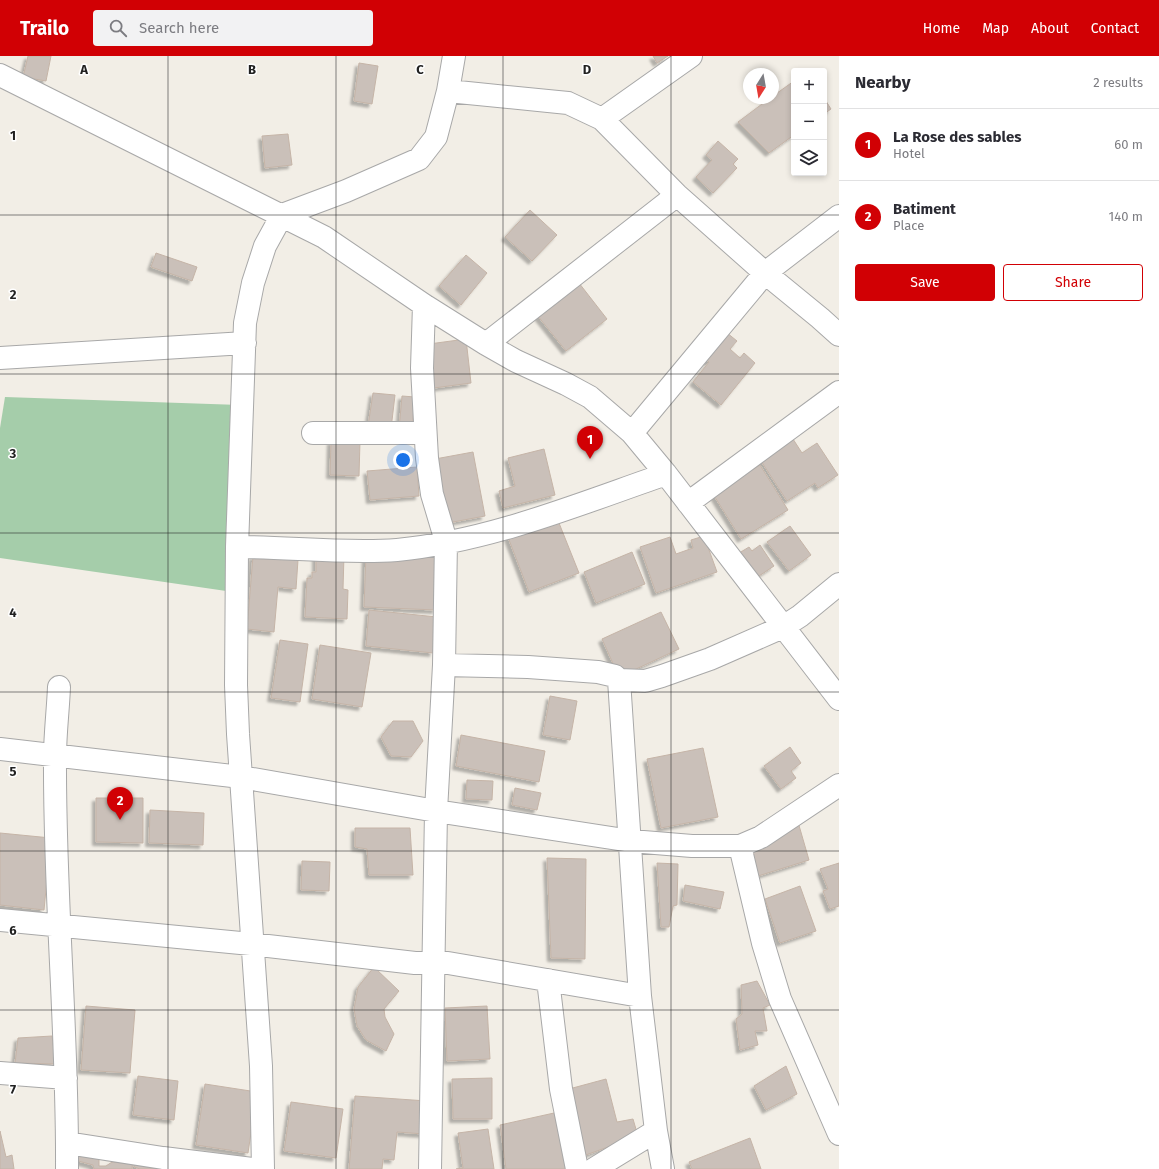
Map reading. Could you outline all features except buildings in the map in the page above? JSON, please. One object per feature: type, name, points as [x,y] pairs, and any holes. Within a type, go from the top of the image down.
[{"type":"street","points":[[263,1169],[261,1066],[251,944],[236,685],[237,547],[245,323],[253,283],[265,246],[282,215],[346,191],[419,159],[436,137],[448,91],[454,56]]},
{"type":"street","points":[[602,118],[691,56]]},
{"type":"street","points":[[0,75],[324,237],[424,305],[486,344],[516,361],[590,397],[632,433],[666,474],[839,699]]},
{"type":"street","points":[[448,91],[568,103],[602,118],[677,194],[764,273],[839,335]]},
{"type":"street","points":[[486,344],[677,194]]},
{"type":"street","points":[[632,433],[764,273],[839,216]]},
{"type":"street","points":[[424,305],[422,368],[425,433],[432,494],[446,541],[444,665],[436,811],[430,1169]]},
{"type":"street","points":[[0,358],[245,343]]},
{"type":"street","points":[[688,503],[839,392]]},
{"type":"street","points":[[313,433],[425,433]]},
{"type":"street","points":[[237,547],[397,550],[495,532],[666,474]]},
{"type":"street","points":[[444,665],[528,667],[598,672],[615,676],[619,680],[645,681],[710,659],[783,628],[839,584]]},
{"type":"street","points":[[619,680],[631,841],[640,996],[656,1131],[663,1169]]},
{"type":"street","points":[[59,688],[55,756],[58,927],[66,1078],[67,1169]]},
{"type":"street","points":[[0,749],[241,777],[436,811],[631,841],[692,846],[740,846],[760,837],[839,785]]},
{"type":"street","points":[[740,846],[763,943],[780,999],[839,1134]]},
{"type":"street","points":[[0,920],[58,927],[251,944],[415,963],[434,962],[491,970],[640,996]]},
{"type":"street","points":[[548,980],[561,1089],[577,1169]]},
{"type":"street","points":[[0,1073],[66,1078]]},
{"type":"street","points":[[594,1169],[656,1131]]},
{"type":"street","points":[[67,1143],[163,1158],[252,1169]]},
{"type":"green space","points":[[5,397],[240,405],[233,592],[0,558],[0,428]]},
{"type":"place","name":"La Rose des sables","points":[[590,459]]},
{"type":"place","name":"Batiment","points":[[120,820]]}]
